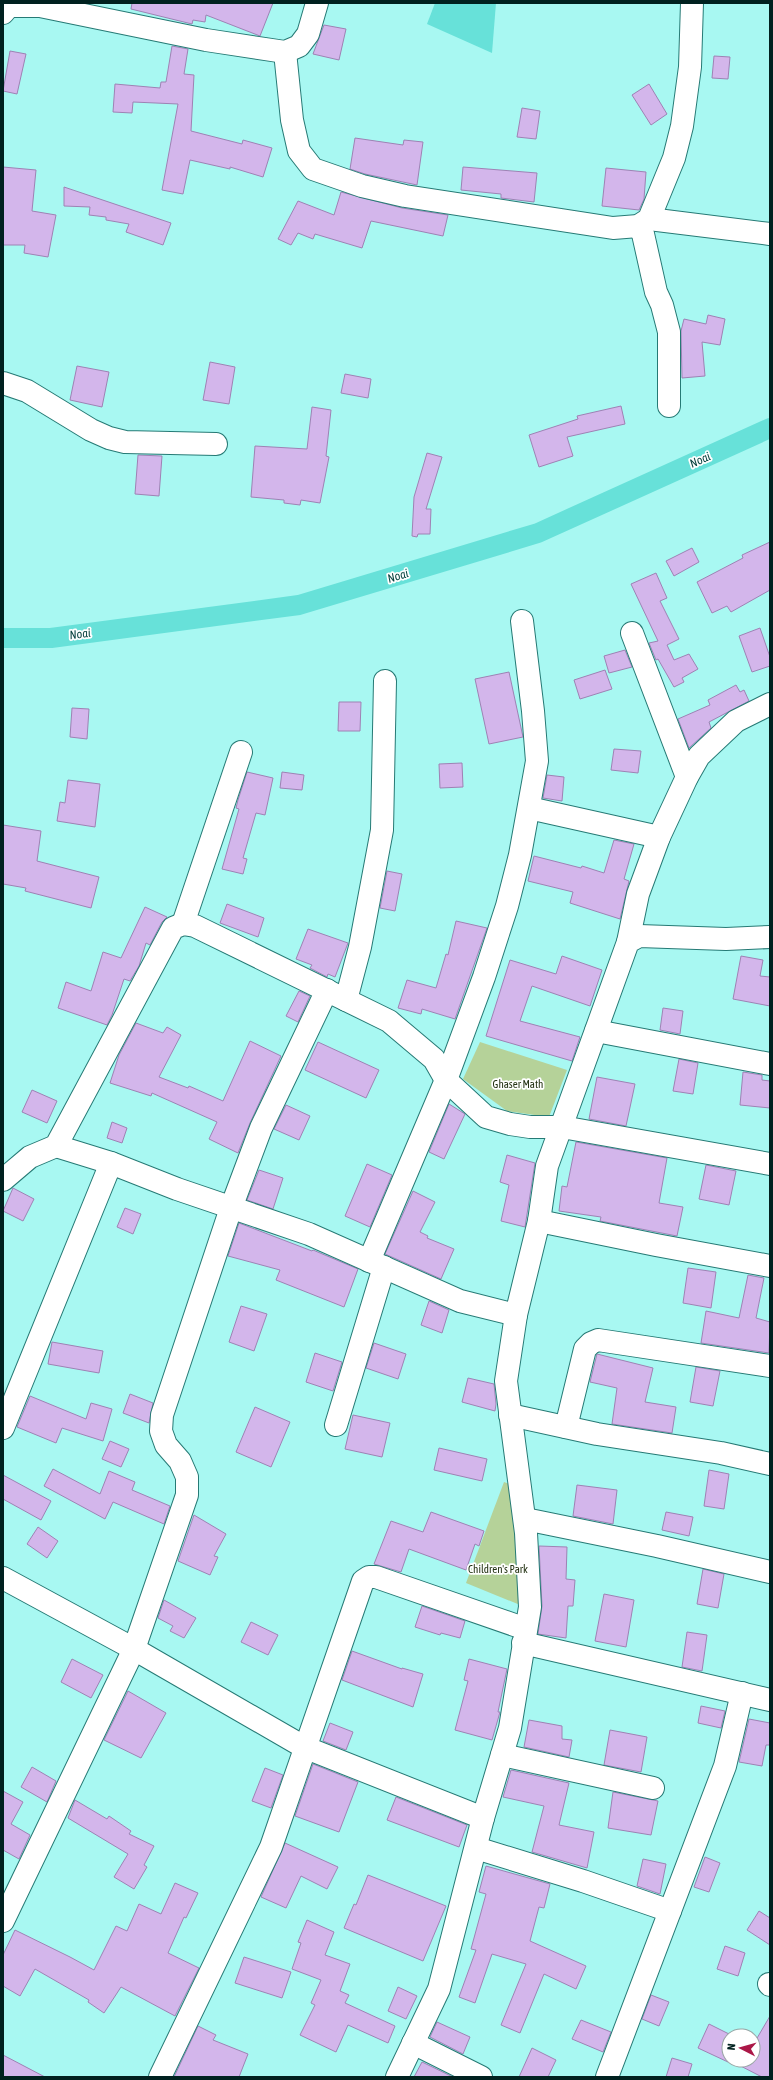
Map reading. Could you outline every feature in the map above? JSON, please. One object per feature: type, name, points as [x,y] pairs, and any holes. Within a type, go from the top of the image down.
[{"type":"street","points":[[7,8],[40,6],[206,40],[286,52],[299,46],[308,34],[317,3]]},
{"type":"street","points":[[669,406],[669,332],[662,306],[656,292],[643,234],[643,222],[674,158],[682,126],[690,67],[692,3]]},
{"type":"street","points":[[286,52],[292,120],[300,151],[313,169],[362,186],[405,196],[614,228],[643,222],[770,234]]},
{"type":"street","points":[[3,383],[27,390],[91,430],[114,439],[125,442],[216,444]]},
{"type":"street","points":[[336,1425],[376,1264],[484,977],[507,906],[529,808],[536,761],[533,711],[522,621]]},
{"type":"street","points":[[632,633],[687,777]]},
{"type":"street","points":[[3,1921],[134,1649],[187,1495],[187,1477],[180,1461],[166,1445],[161,1431],[162,1415],[231,1208],[261,1128],[336,995],[360,947],[382,830],[385,681]]},
{"type":"street","points":[[397,2077],[439,1989],[483,1818],[510,1728],[530,1607],[524,1519],[506,1381],[516,1315],[539,1221],[547,1166],[628,942],[638,894],[659,837],[687,777],[699,756],[736,721],[770,704]]},
{"type":"street","points":[[183,924],[242,752]]},
{"type":"street","points":[[529,808],[659,837]]},
{"type":"street","points":[[3,1180],[30,1157],[56,1146],[173,928],[183,924],[194,926],[389,1021],[434,1059],[446,1080],[486,1117],[530,1128],[562,1127],[770,1164]]},
{"type":"street","points":[[628,942],[639,936],[726,938],[770,937]]},
{"type":"street","points":[[596,1030],[770,1064]]},
{"type":"street","points":[[56,1146],[111,1163],[177,1189],[309,1234],[460,1301],[516,1315]]},
{"type":"street","points":[[3,1428],[111,1163]]},
{"type":"street","points":[[539,1221],[770,1266]]},
{"type":"street","points":[[566,1427],[585,1349],[591,1343],[598,1340],[770,1366]]},
{"type":"street","points":[[510,1415],[642,1442],[721,1453],[770,1464]]},
{"type":"street","points":[[524,1519],[657,1546],[770,1572]]},
{"type":"street","points":[[160,2077],[270,1847],[363,1581],[376,1577],[524,1636],[770,1700]]},
{"type":"street","points":[[3,1578],[134,1649],[304,1747],[483,1818]]},
{"type":"street","points":[[608,2077],[725,1766],[742,1693]]},
{"type":"street","points":[[502,1755],[653,1788]]},
{"type":"street","points":[[476,1848],[584,1881],[670,1911]]},
{"type":"street","points":[[413,2043],[482,2077]]},
{"type":"green space","name":"Ghaser Math","points":[[480,1042],[567,1070],[549,1117],[507,1111],[463,1079]]},
{"type":"green space","name":"Children's Park","points":[[504,1482],[515,1486],[525,1607],[466,1583]]},
{"type":"water","points":[[435,3],[496,3],[492,53],[427,24]]},
{"type":"building","points":[[132,3],[273,3],[260,36],[206,15],[205,22],[193,20],[192,24],[131,9]]},
{"type":"building","points":[[324,25],[346,29],[339,60],[313,54]]},
{"type":"building","points":[[172,46],[188,49],[184,74],[194,75],[191,131],[242,144],[243,140],[272,148],[263,177],[230,167],[230,169],[190,160],[183,194],[162,190],[178,104],[133,102],[132,113],[113,112],[115,84],[160,88],[161,82],[166,82]]},
{"type":"building","points":[[10,51],[26,54],[17,94],[3,91]]},
{"type":"building","points":[[714,56],[730,57],[728,79],[712,78]]},
{"type":"building","points":[[649,84],[667,114],[651,125],[632,95]]},
{"type":"building","points":[[522,108],[540,111],[536,139],[517,137]]},
{"type":"building","points":[[355,138],[403,145],[404,140],[423,142],[417,185],[365,174],[350,169]]},
{"type":"building","points":[[3,167],[36,170],[32,211],[56,215],[48,257],[24,253],[25,245],[3,245]]},
{"type":"building","points":[[463,167],[537,173],[534,202],[501,198],[501,194],[461,190]]},
{"type":"building","points":[[606,168],[646,172],[644,199],[639,210],[602,206]]},
{"type":"building","points":[[64,187],[171,223],[163,245],[126,232],[129,224],[106,220],[106,217],[89,215],[90,207],[64,206]]},
{"type":"building","points":[[341,192],[402,208],[448,215],[443,236],[371,221],[362,248],[315,234],[313,239],[298,233],[291,245],[278,239],[298,201],[334,215]]},
{"type":"building","points":[[708,315],[725,319],[720,345],[702,342],[705,376],[682,378],[681,331],[684,319],[706,324]]},
{"type":"building","points":[[210,362],[235,367],[229,404],[203,400]]},
{"type":"building","points":[[77,366],[109,372],[102,407],[70,400]]},
{"type":"building","points":[[345,374],[371,379],[368,398],[341,393]]},
{"type":"building","points":[[621,406],[625,424],[567,437],[573,456],[539,467],[529,435],[578,419],[577,416]]},
{"type":"building","points":[[312,407],[331,410],[326,456],[329,457],[320,503],[301,500],[300,505],[284,503],[284,500],[251,497],[255,446],[307,449]]},
{"type":"building","points":[[427,453],[442,457],[426,509],[431,509],[430,534],[418,534],[417,537],[412,536],[414,497]]},
{"type":"building","points":[[138,455],[162,456],[159,496],[135,494]]},
{"type":"building","points":[[770,542],[770,590],[731,612],[727,606],[712,613],[697,582],[743,558],[742,555]]},
{"type":"building","points":[[692,548],[699,562],[674,576],[666,561]]},
{"type":"building","points":[[656,573],[667,598],[660,601],[679,639],[667,645],[674,660],[689,654],[698,669],[682,678],[684,682],[674,687],[658,659],[656,660],[649,643],[658,641],[631,584]]},
{"type":"building","points":[[760,628],[770,657],[770,666],[752,672],[739,636]]},
{"type":"building","points":[[625,650],[632,667],[609,673],[604,656]]},
{"type":"building","points":[[605,670],[612,689],[580,699],[574,680]]},
{"type":"building","points":[[509,672],[523,737],[489,744],[475,679]]},
{"type":"building","points":[[736,685],[740,692],[744,690],[749,701],[709,722],[711,728],[689,748],[678,719],[710,705],[708,700]]},
{"type":"building","points":[[339,702],[361,702],[360,731],[338,731]]},
{"type":"building","points":[[72,708],[89,709],[87,739],[70,737]]},
{"type":"building","points":[[614,749],[641,751],[638,773],[611,770]]},
{"type":"building","points":[[462,763],[463,787],[440,788],[439,764]]},
{"type":"building","points":[[247,772],[273,778],[265,815],[256,813],[243,858],[247,859],[243,874],[222,869],[239,809],[236,808],[238,800]]},
{"type":"building","points":[[282,772],[304,775],[302,790],[280,788]]},
{"type":"building","points":[[547,775],[564,777],[562,801],[543,798]]},
{"type":"building","points":[[68,780],[100,784],[95,827],[57,821],[60,802],[65,803]]},
{"type":"building","points":[[3,825],[41,831],[37,861],[99,877],[91,908],[25,891],[26,888],[3,884]]},
{"type":"building","points":[[614,840],[634,844],[624,879],[629,881],[620,919],[570,903],[573,892],[528,881],[534,856],[581,868],[582,866],[604,873]]},
{"type":"building","points":[[387,871],[402,874],[395,911],[380,908]]},
{"type":"building","points":[[227,904],[264,918],[258,937],[220,923]]},
{"type":"building","points":[[145,907],[167,917],[162,922],[150,945],[146,943],[139,966],[130,981],[124,979],[112,1015],[107,1025],[58,1008],[66,982],[91,991],[103,952],[121,958]]},
{"type":"building","points":[[456,921],[487,928],[455,1019],[422,1009],[421,1014],[398,1008],[407,980],[436,988],[446,954],[448,955]]},
{"type":"building","points":[[308,929],[348,943],[335,977],[328,974],[327,977],[310,968],[312,965],[296,959]]},
{"type":"building","points":[[562,956],[602,970],[590,1006],[532,986],[520,1021],[580,1037],[572,1061],[486,1036],[510,960],[556,974]]},
{"type":"building","points":[[741,956],[763,960],[760,976],[770,977],[770,1006],[733,999]]},
{"type":"building","points":[[299,991],[310,996],[298,1022],[286,1016]]},
{"type":"building","points":[[663,1008],[683,1011],[680,1034],[660,1030]]},
{"type":"building","points":[[136,1023],[163,1033],[167,1027],[181,1035],[159,1077],[188,1088],[189,1086],[223,1101],[250,1041],[281,1056],[238,1153],[209,1139],[217,1122],[152,1093],[151,1096],[110,1083],[119,1055]]},
{"type":"building","points":[[318,1042],[379,1070],[366,1098],[305,1070]]},
{"type":"building","points":[[679,1059],[698,1063],[693,1094],[673,1091]]},
{"type":"building","points":[[743,1072],[762,1075],[762,1080],[770,1081],[770,1108],[740,1105]]},
{"type":"building","points":[[597,1077],[635,1084],[626,1126],[589,1119]]},
{"type":"building","points":[[32,1090],[57,1101],[47,1123],[22,1112]]},
{"type":"building","points":[[449,1104],[465,1114],[444,1159],[429,1152]]},
{"type":"building","points":[[286,1105],[310,1116],[299,1140],[274,1129]]},
{"type":"building","points":[[112,1122],[127,1128],[122,1143],[107,1138]]},
{"type":"building","points":[[576,1142],[667,1158],[659,1203],[683,1207],[677,1236],[600,1221],[601,1217],[559,1211],[562,1186],[567,1187]]},
{"type":"building","points":[[507,1155],[535,1163],[525,1227],[501,1221],[509,1185],[500,1182]]},
{"type":"building","points":[[367,1164],[392,1175],[370,1227],[345,1216]]},
{"type":"building","points":[[706,1165],[736,1171],[729,1205],[699,1199]]},
{"type":"building","points":[[259,1170],[283,1178],[273,1209],[247,1200]]},
{"type":"building","points":[[13,1188],[34,1199],[23,1221],[3,1211]]},
{"type":"building","points":[[413,1191],[435,1202],[420,1232],[428,1236],[427,1238],[454,1249],[441,1279],[385,1254]]},
{"type":"building","points":[[125,1208],[141,1214],[133,1234],[117,1227]]},
{"type":"building","points":[[239,1223],[312,1251],[313,1250],[358,1269],[344,1307],[276,1280],[280,1270],[228,1256]]},
{"type":"building","points":[[688,1268],[716,1272],[711,1308],[683,1303]]},
{"type":"building","points":[[748,1275],[764,1278],[756,1318],[770,1322],[769,1353],[701,1343],[706,1311],[739,1318]]},
{"type":"building","points":[[429,1301],[449,1310],[442,1333],[421,1325]]},
{"type":"building","points":[[241,1306],[267,1314],[254,1351],[229,1342]]},
{"type":"building","points":[[52,1342],[103,1351],[99,1373],[48,1364]]},
{"type":"building","points":[[374,1343],[406,1354],[398,1379],[366,1368]]},
{"type":"building","points":[[315,1353],[342,1362],[333,1391],[306,1382]]},
{"type":"building","points":[[597,1354],[653,1368],[645,1402],[676,1407],[672,1433],[612,1424],[617,1388],[590,1382]]},
{"type":"building","points":[[696,1367],[720,1371],[713,1406],[690,1402]]},
{"type":"building","points":[[468,1378],[494,1384],[496,1404],[495,1411],[462,1402]]},
{"type":"building","points":[[130,1394],[153,1403],[149,1423],[123,1413]]},
{"type":"building","points":[[30,1396],[86,1419],[91,1403],[112,1409],[103,1441],[62,1428],[56,1443],[17,1427]]},
{"type":"building","points":[[255,1407],[290,1422],[271,1467],[236,1452]]},
{"type":"building","points":[[353,1415],[390,1423],[382,1457],[345,1449]]},
{"type":"building","points":[[110,1441],[129,1449],[121,1467],[102,1459]]},
{"type":"building","points":[[439,1448],[487,1459],[482,1481],[434,1470]]},
{"type":"building","points":[[53,1469],[100,1494],[109,1471],[135,1482],[132,1490],[170,1506],[164,1524],[113,1502],[105,1519],[44,1486]]},
{"type":"building","points":[[709,1470],[729,1474],[724,1509],[704,1506]]},
{"type":"building","points":[[3,1475],[51,1501],[41,1520],[3,1499]]},
{"type":"building","points":[[577,1485],[617,1490],[613,1524],[573,1516]]},
{"type":"building","points":[[431,1512],[484,1531],[479,1546],[475,1544],[466,1570],[409,1549],[401,1572],[374,1564],[391,1521],[423,1532]]},
{"type":"building","points":[[666,1512],[693,1517],[689,1536],[662,1530]]},
{"type":"building","points":[[194,1515],[226,1534],[214,1556],[218,1557],[210,1575],[178,1561]]},
{"type":"building","points":[[38,1527],[58,1541],[47,1558],[27,1544]]},
{"type":"building","points":[[539,1546],[567,1547],[566,1579],[575,1580],[573,1606],[568,1606],[566,1638],[538,1634],[542,1606]]},
{"type":"building","points":[[703,1569],[724,1574],[718,1608],[697,1604]]},
{"type":"building","points":[[604,1594],[634,1600],[626,1647],[595,1641]]},
{"type":"building","points":[[164,1600],[196,1618],[184,1638],[170,1631],[173,1626],[158,1618]]},
{"type":"building","points":[[422,1606],[465,1621],[460,1638],[441,1633],[440,1635],[415,1627]]},
{"type":"building","points":[[251,1622],[278,1635],[268,1655],[241,1642]]},
{"type":"building","points":[[687,1632],[707,1635],[702,1671],[682,1667]]},
{"type":"building","points":[[352,1651],[402,1669],[423,1674],[413,1707],[342,1680]]},
{"type":"building","points":[[72,1659],[103,1675],[91,1698],[61,1682]]},
{"type":"building","points":[[469,1659],[507,1669],[498,1712],[500,1712],[492,1740],[455,1730],[468,1681],[464,1680]]},
{"type":"building","points":[[128,1691],[166,1713],[141,1758],[104,1740]]},
{"type":"building","points":[[701,1706],[725,1711],[721,1728],[698,1723]]},
{"type":"building","points":[[749,1719],[770,1723],[770,1745],[766,1745],[762,1766],[739,1762]]},
{"type":"building","points":[[529,1720],[562,1726],[562,1739],[572,1740],[569,1757],[524,1747]]},
{"type":"building","points":[[330,1723],[353,1732],[346,1750],[323,1741]]},
{"type":"building","points":[[610,1730],[647,1737],[641,1772],[604,1765]]},
{"type":"building","points":[[313,1764],[358,1782],[339,1832],[295,1816]]},
{"type":"building","points":[[32,1767],[56,1781],[47,1802],[21,1787]]},
{"type":"building","points":[[265,1768],[283,1775],[271,1808],[252,1801]]},
{"type":"building","points":[[511,1770],[569,1783],[559,1825],[594,1832],[587,1868],[532,1852],[544,1806],[503,1797]]},
{"type":"building","points":[[3,1791],[23,1802],[11,1824],[30,1835],[19,1859],[3,1850]]},
{"type":"building","points":[[613,1792],[658,1801],[651,1835],[608,1828]]},
{"type":"building","points":[[396,1797],[467,1825],[459,1847],[387,1820]]},
{"type":"building","points":[[75,1800],[107,1819],[109,1816],[131,1831],[129,1834],[154,1846],[144,1865],[147,1867],[134,1889],[114,1877],[128,1854],[68,1818]]},
{"type":"building","points":[[285,1843],[338,1867],[327,1889],[301,1876],[286,1908],[261,1897]]},
{"type":"building","points":[[705,1857],[720,1863],[709,1892],[694,1887]]},
{"type":"building","points":[[643,1859],[666,1864],[660,1894],[637,1886]]},
{"type":"building","points":[[486,1866],[550,1884],[544,1908],[539,1907],[530,1941],[586,1966],[576,1989],[544,1974],[520,2033],[501,2025],[526,1964],[492,1954],[475,2003],[459,1997],[476,1950],[471,1949],[486,1894],[479,1892]]},
{"type":"building","points":[[368,1875],[446,1906],[423,1961],[344,1928],[354,1904],[356,1905]]},
{"type":"building","points":[[175,1883],[198,1893],[186,1918],[184,1917],[168,1953],[199,1968],[175,2016],[121,1987],[104,2013],[88,2002],[89,2000],[35,1969],[20,1996],[3,1986],[3,1955],[15,1930],[94,1970],[116,1926],[127,1931],[139,1904],[161,1914]]},
{"type":"building","points":[[759,1911],[770,1918],[770,1945],[747,1930]]},
{"type":"building","points":[[307,1920],[334,1932],[325,1955],[350,1964],[340,1991],[349,1995],[345,2003],[395,2026],[388,2043],[348,2025],[336,2052],[300,2035],[315,2005],[311,2003],[321,1980],[292,1969],[301,1943],[298,1942]]},
{"type":"building","points":[[725,1946],[745,1953],[738,1976],[717,1969]]},
{"type":"building","points":[[244,1957],[291,1972],[282,1998],[235,1983]]},
{"type":"building","points":[[398,1987],[417,1996],[406,2019],[388,2011]]},
{"type":"building","points":[[651,1995],[669,2002],[659,2026],[642,2019]]},
{"type":"building","points":[[770,2016],[770,2077],[762,2077],[745,2068],[761,2068],[761,2031]]},
{"type":"building","points":[[581,2020],[611,2032],[603,2052],[572,2039]]},
{"type":"building","points":[[437,2022],[470,2037],[463,2054],[430,2037]]},
{"type":"building","points":[[709,2024],[721,2030],[721,2059],[698,2048]]},
{"type":"building","points":[[198,2026],[216,2035],[213,2040],[248,2054],[239,2077],[174,2077]]},
{"type":"building","points":[[532,2048],[556,2060],[548,2077],[519,2077]]},
{"type":"building","points":[[3,2055],[45,2077],[3,2077]]},
{"type":"building","points":[[672,2058],[692,2064],[688,2077],[666,2077]]},
{"type":"building","points":[[422,2062],[453,2077],[414,2077]]},
{"type":"waterway","name":"Noai","points":[[3,638],[51,638],[299,605],[538,533],[770,428]]}]
